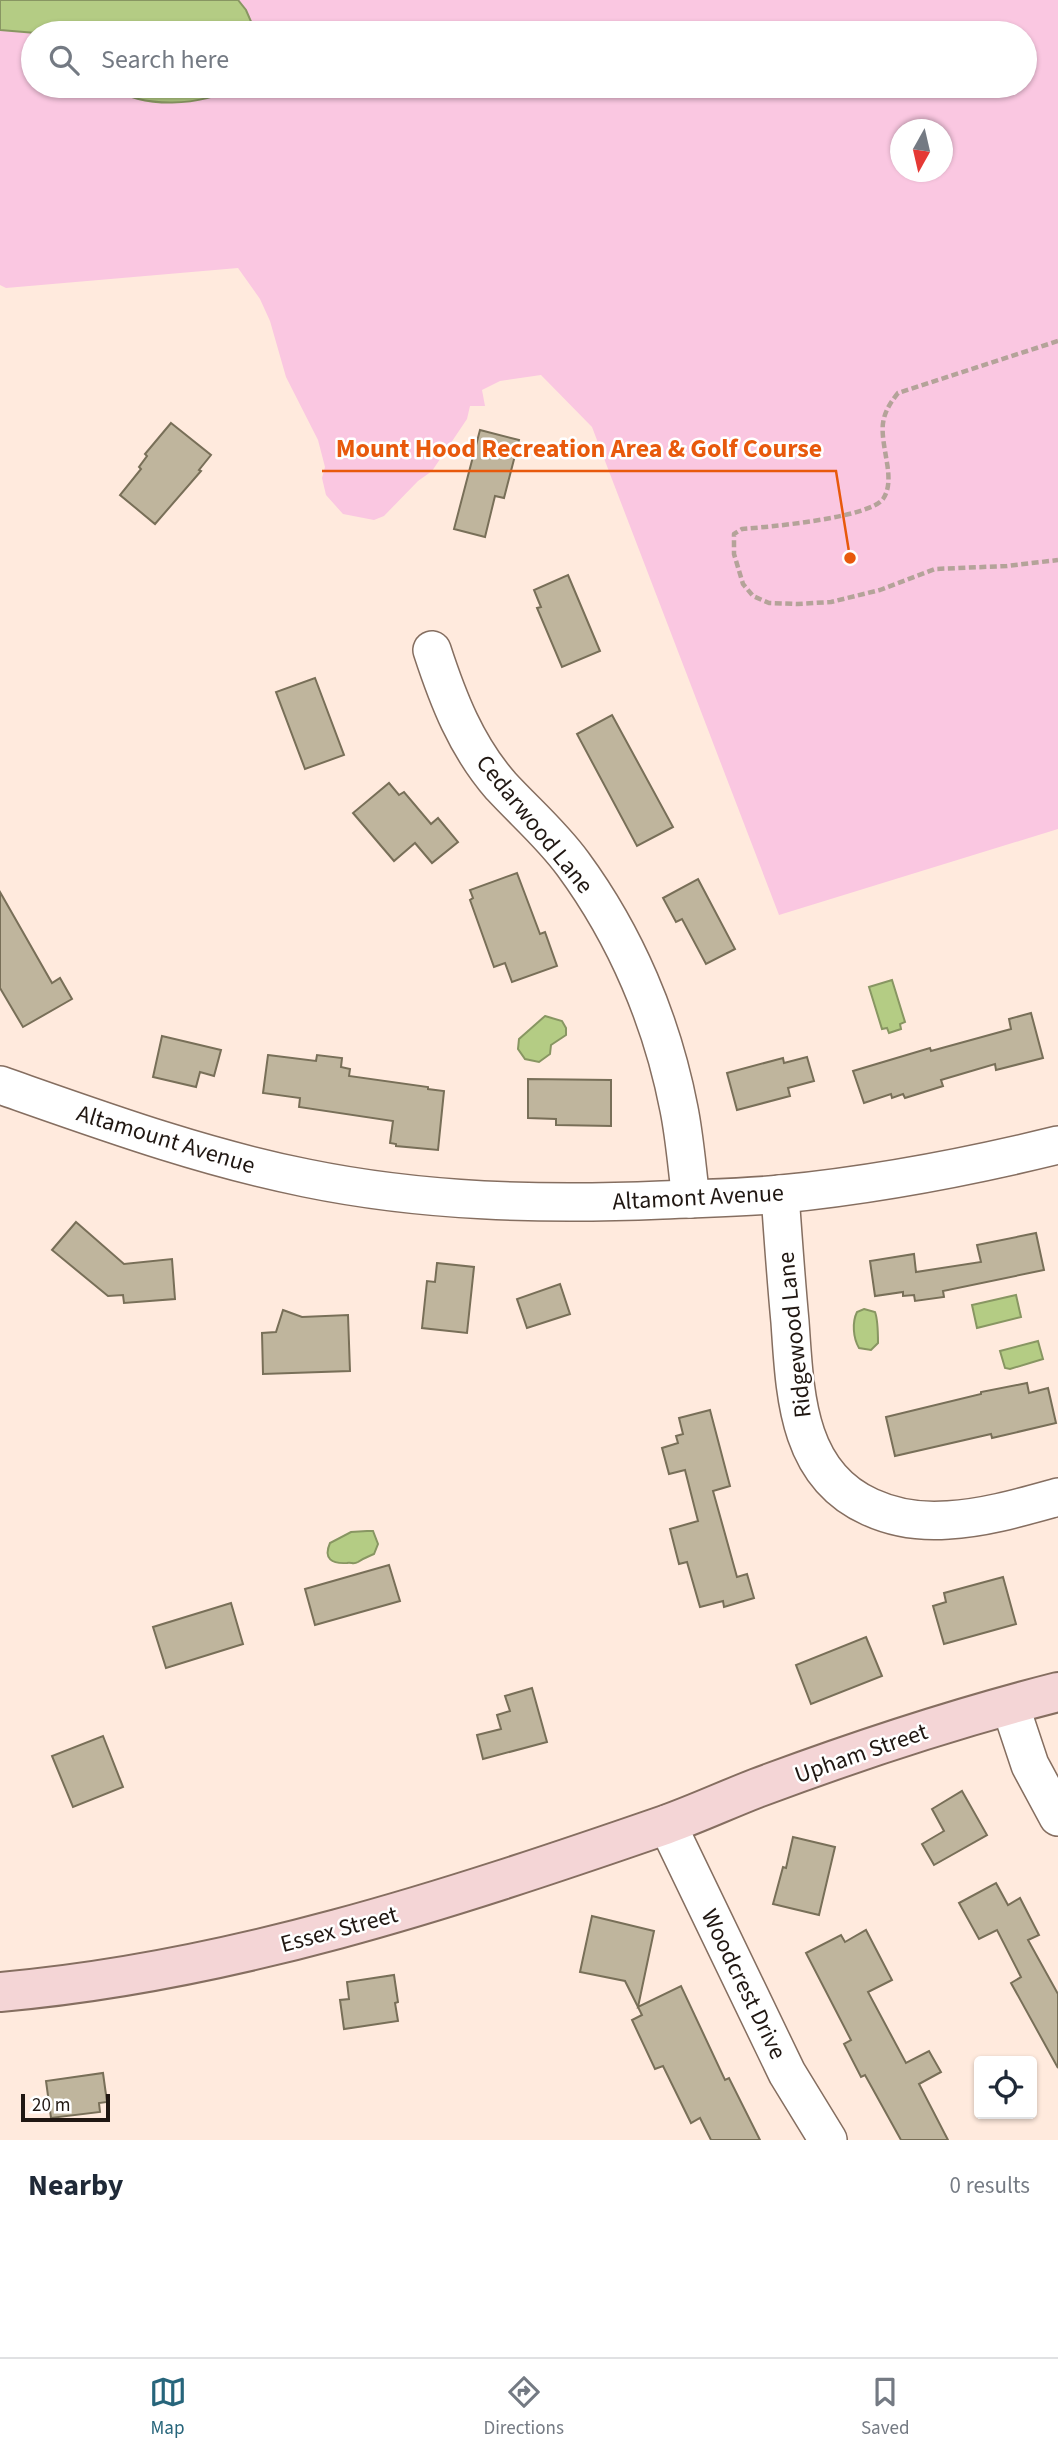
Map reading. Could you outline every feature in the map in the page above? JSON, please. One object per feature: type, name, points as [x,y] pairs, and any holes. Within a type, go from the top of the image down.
[{"type":"main road","name":"Upham Street","points":[[667,1824],[918,1732],[1058,1692]]},
{"type":"main road","name":"Essex Street","points":[[0,1992],[70,1985],[162,1970],[293,1942],[415,1909],[667,1824]]},
{"type":"street","name":"Cedarwood Lane","points":[[432,650],[453,710],[468,740],[501,786],[573,864],[597,899],[635,969],[654,1016],[680,1111],[691,1199]]},
{"type":"street","name":"Altamount Avenue","points":[[0,1085],[134,1131],[272,1171],[335,1184]]},
{"type":"street","name":"Altamont Avenue","points":[[335,1184],[379,1191],[498,1200],[550,1202],[691,1199],[780,1194],[900,1176],[1058,1144]]},
{"type":"street","name":"Ridgewood Lane","points":[[780,1194],[796,1391],[808,1441],[823,1471],[833,1483],[846,1494],[877,1510],[909,1519],[947,1521],[988,1515],[1058,1497]]},
{"type":"street","points":[[1010,1704],[1030,1765],[1058,1817]]},
{"type":"street","name":"Woodcrest Drive","points":[[667,1824],[787,2073],[828,2140]]},
{"type":"path","points":[[1058,341],[898,393],[884,412],[881,424],[888,465],[888,488],[884,498],[876,505],[866,510],[815,520],[742,529],[734,534],[733,542],[737,568],[747,590],[761,601],[783,604],[819,604],[843,599],[880,590],[935,569],[1007,566],[1058,560]]},
{"type":"shaded area","points":[[0,0],[1058,0],[1058,829],[779,915],[592,427],[541,375],[500,381],[482,390],[485,406],[470,406],[467,419],[432,471],[418,481],[384,516],[374,520],[343,514],[326,495],[322,478],[325,467],[318,440],[286,377],[270,321],[260,299],[238,268],[6,288],[0,285]]},
{"type":"shaded area","points":[[0,0],[238,0],[251,21],[21,21],[21,32],[0,30]]},
{"type":"shaded area","points":[[135,98],[207,98],[172,103]]},
{"type":"shaded area","points":[[892,980],[905,1022],[900,1024],[901,1029],[889,1033],[887,1028],[882,1029],[869,987]]},
{"type":"shaded area","points":[[545,1016],[562,1021],[566,1035],[551,1045],[550,1054],[539,1062],[525,1059],[518,1049],[519,1039]]},
{"type":"shaded area","points":[[1016,1295],[1021,1317],[977,1328],[972,1305]]},
{"type":"shaded area","points":[[864,1309],[875,1312],[877,1319],[878,1343],[871,1350],[859,1348],[854,1335],[855,1316]]},
{"type":"shaded area","points":[[1038,1341],[1043,1359],[1010,1369],[1005,1368],[1000,1351]]},
{"type":"shaded area","points":[[373,1531],[378,1544],[374,1554],[355,1563],[337,1563],[328,1557],[330,1543],[351,1532]]},
{"type":"building","points":[[171,423],[211,455],[199,470],[201,471],[155,524],[120,495],[141,469],[139,467],[147,456],[145,454]]},
{"type":"building","points":[[480,430],[519,440],[504,498],[495,496],[485,537],[454,529]]},
{"type":"building","points":[[568,575],[600,651],[562,667],[537,608],[541,607],[534,590]]},
{"type":"building","points":[[315,678],[344,755],[305,769],[276,692]]},
{"type":"building","points":[[612,715],[673,827],[637,846],[577,734]]},
{"type":"building","points":[[389,783],[399,795],[404,792],[431,824],[438,818],[458,842],[432,863],[415,843],[394,861],[353,813]]},
{"type":"building","points":[[517,873],[540,934],[545,932],[557,966],[512,982],[505,963],[494,967],[470,900],[473,898],[470,890]]},
{"type":"building","points":[[698,879],[735,949],[706,964],[682,919],[676,922],[663,898]]},
{"type":"building","points":[[0,892],[52,983],[60,978],[72,999],[23,1027],[0,988]]},
{"type":"building","points":[[1031,1013],[1043,1058],[996,1070],[995,1064],[941,1080],[943,1086],[905,1098],[903,1094],[892,1098],[891,1094],[864,1103],[853,1071],[930,1048],[931,1051],[1011,1029],[1009,1019]]},
{"type":"building","points":[[162,1036],[221,1050],[214,1076],[200,1072],[196,1087],[153,1077]]},
{"type":"building","points":[[268,1055],[316,1061],[317,1055],[342,1058],[341,1067],[350,1069],[349,1076],[444,1091],[438,1150],[396,1146],[390,1143],[393,1121],[299,1107],[300,1098],[263,1093]]},
{"type":"building","points":[[807,1057],[814,1081],[788,1088],[790,1096],[737,1110],[727,1073],[783,1058],[784,1063]]},
{"type":"building","points":[[528,1079],[611,1080],[611,1126],[556,1125],[556,1119],[528,1118]]},
{"type":"building","points":[[76,1222],[124,1264],[172,1259],[175,1299],[124,1303],[123,1295],[108,1296],[52,1250]]},
{"type":"building","points":[[1036,1233],[1044,1270],[943,1291],[944,1297],[915,1301],[914,1295],[903,1296],[903,1292],[875,1296],[870,1261],[914,1254],[916,1272],[981,1262],[977,1245]]},
{"type":"building","points":[[437,1263],[474,1267],[467,1333],[422,1328],[427,1281],[435,1282]]},
{"type":"building","points":[[560,1284],[570,1314],[527,1328],[517,1299]]},
{"type":"building","points":[[283,1310],[302,1317],[348,1315],[350,1371],[263,1374],[262,1333],[276,1332]]},
{"type":"building","points":[[1027,1383],[1029,1393],[1048,1388],[1056,1423],[992,1438],[991,1434],[895,1456],[886,1417]]},
{"type":"building","points":[[710,1410],[730,1486],[713,1491],[737,1577],[747,1574],[754,1598],[724,1607],[723,1601],[700,1607],[687,1562],[679,1564],[670,1529],[698,1521],[685,1470],[669,1474],[662,1448],[678,1443],[676,1436],[683,1434],[679,1418]]},
{"type":"building","points":[[389,1565],[400,1601],[315,1625],[305,1589]]},
{"type":"building","points":[[1003,1577],[1016,1624],[944,1644],[933,1606],[946,1602],[944,1593]]},
{"type":"building","points":[[231,1603],[243,1644],[166,1668],[153,1627]]},
{"type":"building","points":[[866,1637],[882,1676],[811,1704],[796,1665]]},
{"type":"building","points":[[532,1688],[547,1742],[483,1759],[477,1735],[501,1729],[497,1715],[510,1711],[505,1696]]},
{"type":"building","points":[[103,1736],[123,1787],[73,1807],[52,1756]]},
{"type":"building","points":[[962,1791],[987,1835],[934,1865],[922,1844],[944,1831],[932,1809]]},
{"type":"building","points":[[793,1837],[835,1847],[819,1915],[773,1904],[783,1867],[786,1868]]},
{"type":"building","points":[[996,1883],[1008,1905],[1020,1898],[1039,1935],[1028,1940],[1058,1994],[1058,2068],[1011,1983],[1021,1977],[997,1930],[979,1939],[959,1903]]},
{"type":"building","points":[[592,1916],[654,1931],[638,2007],[625,1981],[580,1972]]},
{"type":"building","points":[[866,1930],[892,1980],[868,1992],[906,2063],[929,2051],[941,2072],[919,2084],[948,2140],[901,2140],[865,2075],[861,2077],[844,2044],[851,2040],[806,1953],[841,1935],[845,1942]]},
{"type":"building","points":[[394,1975],[398,2021],[344,2029],[340,2000],[349,1999],[347,1982]]},
{"type":"building","points":[[681,1986],[725,2080],[729,2078],[760,2140],[711,2140],[700,2118],[691,2123],[663,2066],[655,2069],[632,2020],[642,2015],[638,2007]]},
{"type":"building","points":[[103,2073],[107,2102],[99,2103],[100,2112],[51,2118],[46,2081]]},
{"type":"place","name":"Mount Hood Recreation Area & Golf Course","points":[[850,558]]}]
